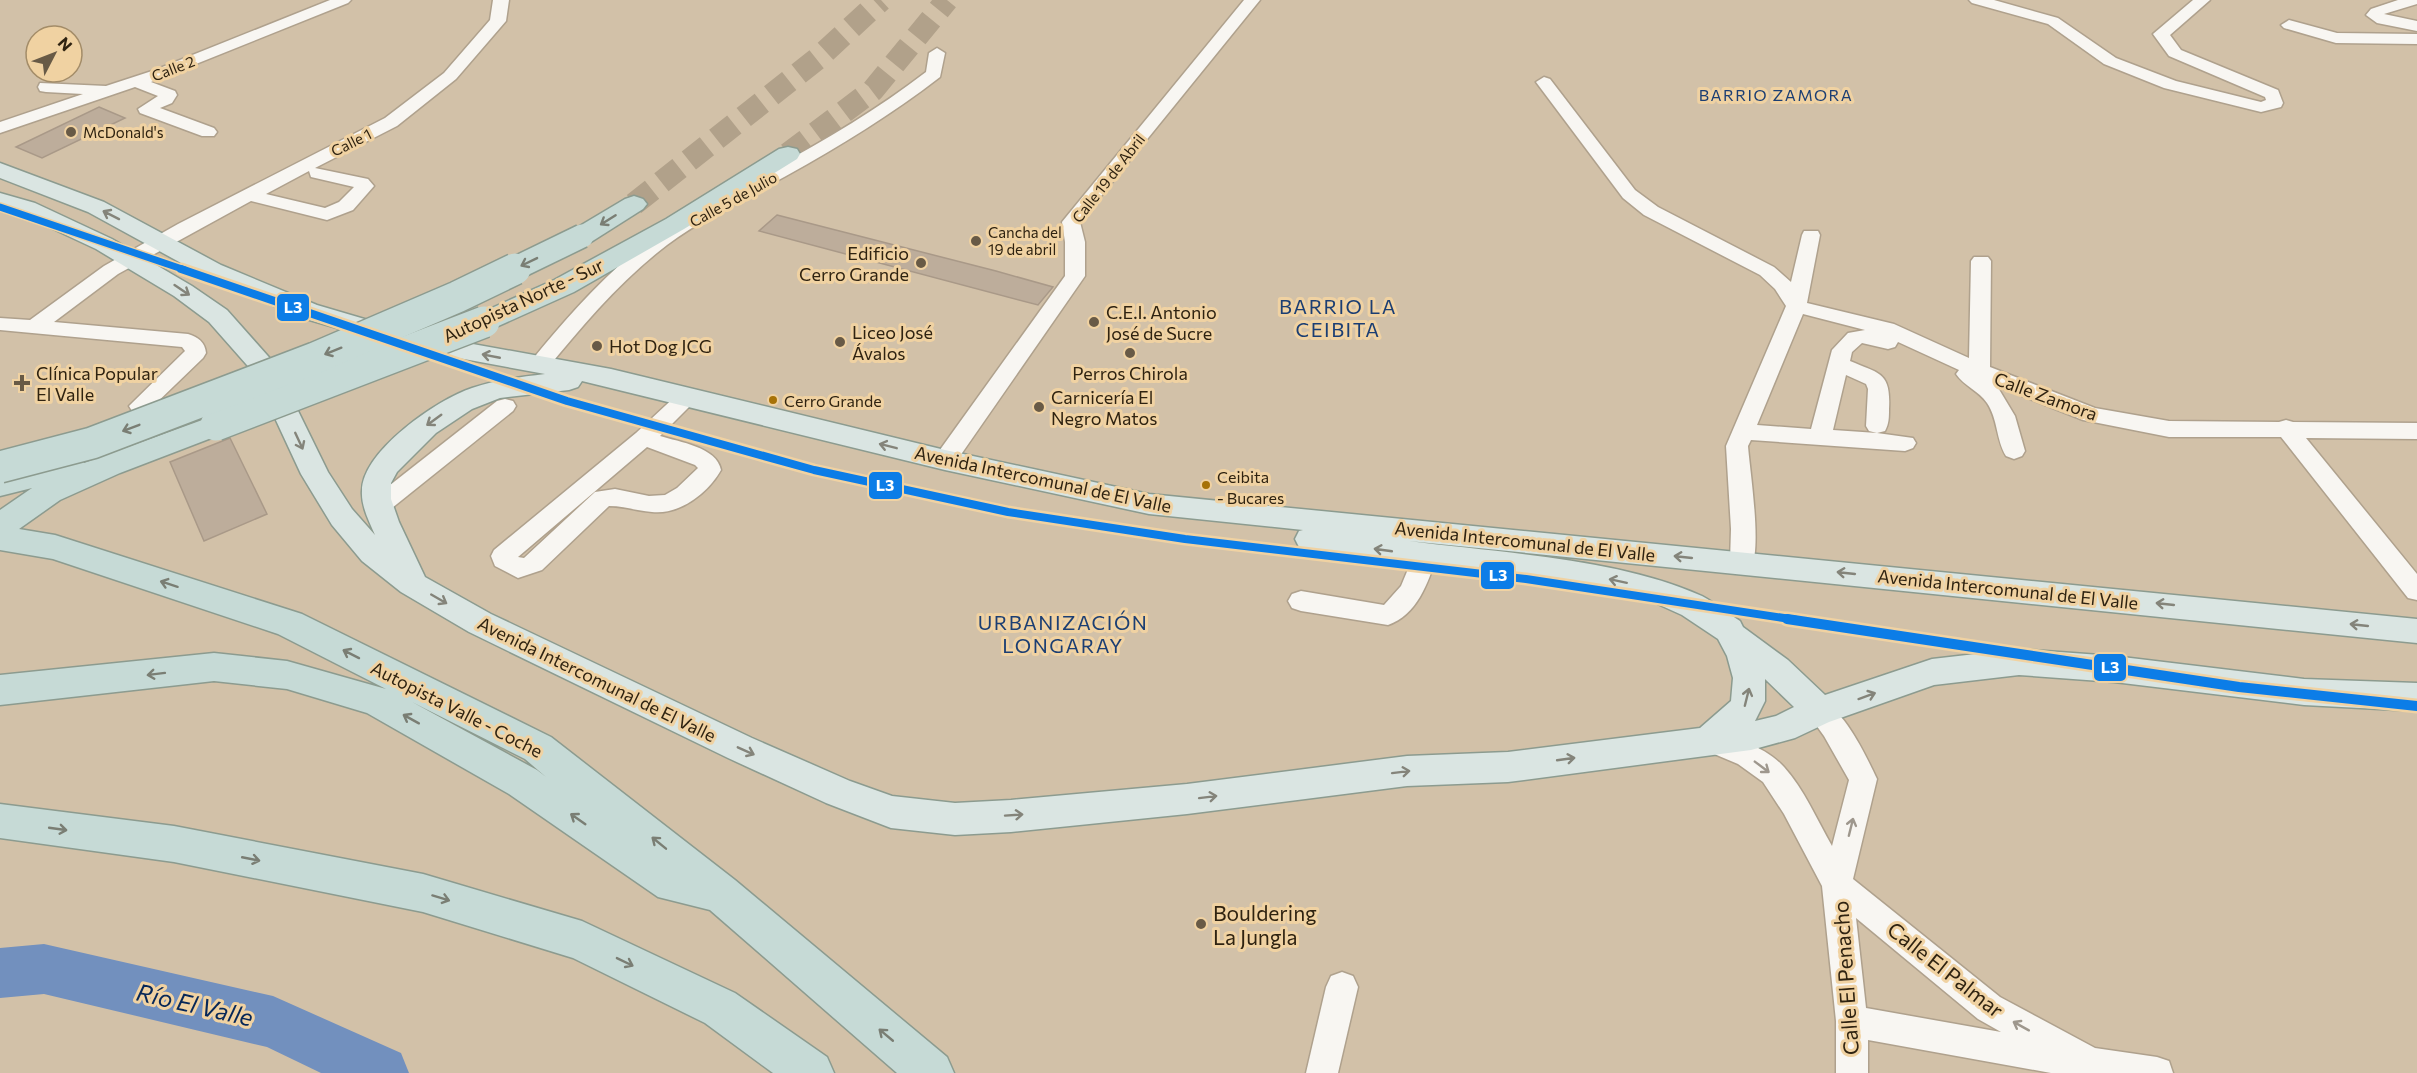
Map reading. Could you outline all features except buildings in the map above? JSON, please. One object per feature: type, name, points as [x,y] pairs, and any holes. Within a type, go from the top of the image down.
[{"type":"highway","name":"Autopista Norte - Sur","points":[[0,485],[216,425],[484,322],[564,285],[675,224],[788,154]]},
{"type":"highway","name":"Autopista Norte - Sur","points":[[0,467],[92,443],[315,358],[457,297],[582,236],[634,204]]},
{"type":"highway","points":[[0,526],[49,492],[109,465],[216,425]]},
{"type":"highway","name":"Autopista Valle - Coche","points":[[0,538],[55,547],[300,629],[538,748],[720,893],[931,1073]]},
{"type":"highway","points":[[0,690],[214,667],[287,675],[378,701],[523,782],[672,884],[720,893]]},
{"type":"highway","points":[[0,821],[174,844],[423,892],[582,941],[720,1008],[786,1060],[811,1073]]},
{"type":"main road","name":"Avenida Intercomunal de El Valle","points":[[0,170],[96,207],[212,270],[308,311],[410,341],[610,378],[945,460],[1149,504],[1742,562],[2417,632]]},
{"type":"main road","name":"Avenida Intercomunal de El Valle","points":[[0,200],[27,208],[132,259],[218,316],[266,370],[315,474],[342,517],[373,553],[412,584],[480,623],[729,743],[838,792],[891,812],[955,819],[1011,816],[1187,799],[1407,771],[1508,767],[1751,736],[1783,728],[1819,711],[1865,698],[1932,672],[2019,662],[2114,669],[2304,692],[2417,697]]},
{"type":"main road","points":[[412,584],[379,506],[376,489],[383,469],[399,451],[433,420],[458,404],[482,393],[511,386],[610,378]]},
{"type":"main road","points":[[1149,504],[1194,523],[1425,556],[1589,576],[1656,591],[1692,606],[1729,630],[1776,669],[1819,711]]},
{"type":"main road","points":[[1710,740],[1741,715],[1748,701],[1750,690],[1748,667],[1729,630]]},
{"type":"street","name":"Calle 2","points":[[0,128],[113,91],[343,0]]},
{"type":"street","name":"Calle 1","points":[[132,259],[248,195],[391,122],[450,76],[498,21],[501,0]]},
{"type":"street","name":"Calle 19 de Abril","points":[[945,460],[1075,276],[1075,242],[1071,222],[1252,0]]},
{"type":"street","points":[[1977,0],[2054,21],[2109,61],[2170,85],[2261,107],[2275,103],[2272,94],[2175,53],[2161,34],[2202,0]]},
{"type":"street","points":[[2413,0],[2376,12],[2374,15],[2382,20],[2417,26]]},
{"type":"street","points":[[2289,25],[2336,38],[2417,39]]},
{"type":"street","name":"Calle 5 de Julio","points":[[539,365],[559,340],[638,260],[677,230],[811,156],[916,89],[934,74],[937,53]]},
{"type":"street","points":[[137,82],[169,95],[166,99],[146,109]]},
{"type":"street","points":[[1544,82],[1629,194],[1651,211],[1767,270],[1783,285],[1796,306]]},
{"type":"street","points":[[46,87],[113,91]]},
{"type":"street","points":[[127,102],[208,132]]},
{"type":"street","points":[[248,195],[327,214],[346,206],[365,186],[362,183],[317,173]]},
{"type":"street","points":[[1742,562],[1743,529],[1737,446],[1796,306],[1811,234]]},
{"type":"street","points":[[36,326],[111,270],[132,259]]},
{"type":"street","points":[[1979,371],[1981,261]]},
{"type":"street","name":"Calle Zamora","points":[[1796,306],[1887,329],[1979,371],[2102,417],[2169,429],[2286,428],[2417,431]]},
{"type":"street","points":[[0,324],[188,341],[195,346],[196,353],[187,364],[140,406]]},
{"type":"street","points":[[1820,437],[1842,350],[1856,338],[1866,336],[1909,347],[1980,382],[1993,395],[2006,414],[2013,451]]},
{"type":"street","points":[[1838,364],[1874,379],[1879,389],[1877,426]]},
{"type":"street","points":[[644,438],[703,459],[709,464],[710,470],[677,500],[664,506],[611,496],[603,498],[533,564],[518,569],[504,560],[503,556],[644,438],[688,397]]},
{"type":"street","points":[[379,506],[505,406]]},
{"type":"street","points":[[2286,428],[2415,585]]},
{"type":"street","points":[[1743,432],[1905,443]]},
{"type":"street","points":[[1302,601],[1388,615],[1398,610],[1405,600],[1425,556]]},
{"type":"street","points":[[1819,711],[1834,728],[1863,779],[1837,884]]},
{"type":"street","points":[[1710,740],[1748,756],[1773,774],[1794,805],[1837,884]]},
{"type":"street","name":"Calle El Penacho","points":[[1837,884],[1852,1021],[1852,1073]]},
{"type":"street","name":"Calle El Palmar","points":[[1837,884],[1989,1008],[2091,1064]]},
{"type":"street","points":[[1322,1073],[1342,987]]},
{"type":"street","name":"Calle El Palmar","points":[[1852,1021],[2091,1064],[2157,1073]]},
{"type":"waterway","name":"Río El Valle","points":[[0,973],[44,969],[273,1022],[381,1073]]},
{"type":"tunnel","points":[[634,204],[817,59],[881,0]]},
{"type":"tunnel","points":[[788,154],[873,90],[947,0]]},
{"type":"transit line","name":"L3","points":[[0,207],[567,401],[814,470],[1008,512],[1185,539],[1526,579],[2239,687],[2417,706]]},
{"type":"place","name":"McDonald's","points":[[71,132]]},
{"type":"place","name":"Cancha del 19 de abril","points":[[976,241]]},
{"type":"place","name":"Edificio Cerro Grande","points":[[921,263]]},
{"type":"place","name":"C.E.I. Antonio José de Sucre","points":[[1094,322]]},
{"type":"place","name":"Liceo José Ávalos","points":[[840,342]]},
{"type":"place","name":"Hot Dog JCG","points":[[597,346]]},
{"type":"place","name":"Perros Chirola","points":[[1130,353]]},
{"type":"place","name":"Clínica Popular El Valle","points":[[22,383]]},
{"type":"place","name":"Cerro Grande","points":[[773,400]]},
{"type":"place","name":"Carnicería El Negro Matos","points":[[1039,407]]},
{"type":"place","name":"Ceibita - Bucares","points":[[1206,485]]},
{"type":"place","name":"Bouldering La Jungla","points":[[1201,924]]},
{"type":"district","name":"BARRIO ZAMORA","points":[[1776,94]]},
{"type":"district","name":"BARRIO LA CEIBITA","points":[[1338,318]]},
{"type":"district","name":"URBANIZACIÓN LONGARAY","points":[[1063,634]]}]
